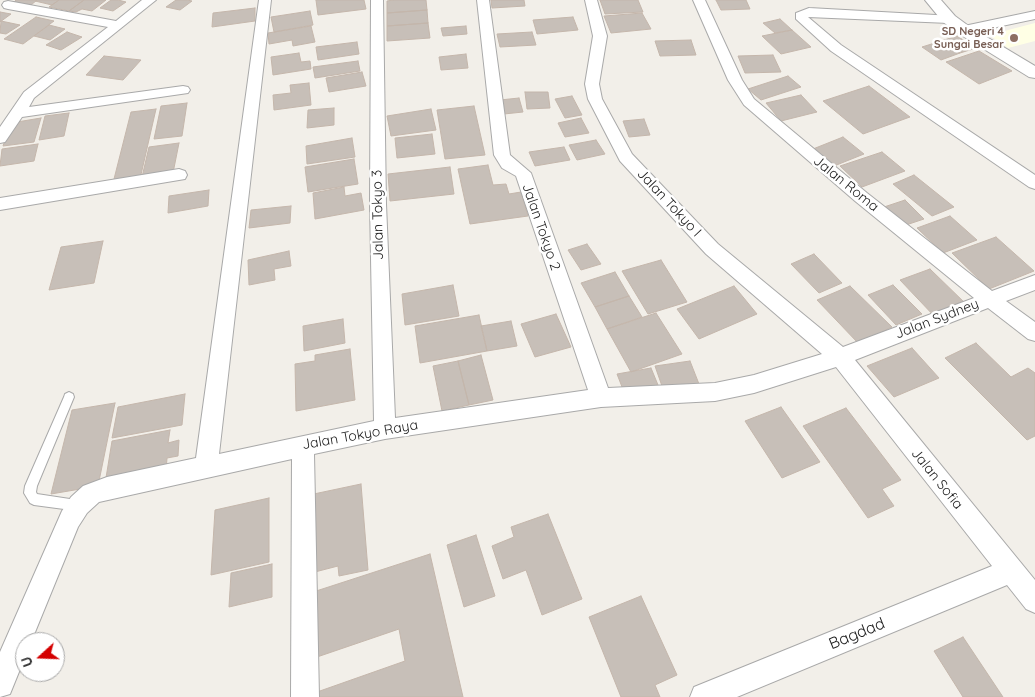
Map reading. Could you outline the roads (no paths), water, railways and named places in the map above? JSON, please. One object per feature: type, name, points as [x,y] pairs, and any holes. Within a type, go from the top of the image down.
[{"type":"street","points":[[0,138],[29,95],[150,0]]},
{"type":"street","points":[[206,466],[265,0]]},
{"type":"street","name":"Jalan Tokyo 3","points":[[377,0],[378,204],[384,430]]},
{"type":"street","name":"Jalan Tokyo 2","points":[[483,0],[502,155],[508,164],[522,173],[602,398]]},
{"type":"street","name":"Jalan Tokyo I","points":[[590,0],[600,36],[594,62],[592,84],[595,99],[602,117],[626,157],[656,192],[712,249],[840,358]]},
{"type":"street","name":"Jalan Roma","points":[[699,0],[734,80],[749,102],[799,146],[989,299],[1035,333]]},
{"type":"street","points":[[933,0],[949,19],[964,30],[1035,73]]},
{"type":"street","points":[[8,6],[119,25]]},
{"type":"street","points":[[949,19],[809,12],[801,16],[802,19],[836,48],[1035,183]]},
{"type":"street","points":[[964,30],[1035,15]]},
{"type":"street","points":[[16,113],[183,90]]},
{"type":"street","points":[[0,204],[179,175]]},
{"type":"street","name":"Jalan Sydney","points":[[840,358],[1035,282]]},
{"type":"street","name":"Jalan Tokyo Raya","points":[[0,684],[70,519],[79,505],[91,494],[107,488],[206,466],[384,430],[602,398],[715,392],[784,376],[840,358]]},
{"type":"street","name":"Jalan Sofia","points":[[840,358],[1035,600]]},
{"type":"street","points":[[303,446],[305,697]]},
{"type":"street","name":"Bagdad","points":[[704,697],[1011,571]]},
{"type":"lane","points":[[69,397],[31,486],[30,494],[34,499],[79,505]]},
{"type":"place","name":"SD Negeri 4 Sungai Besar","points":[[1014,38]]}]
